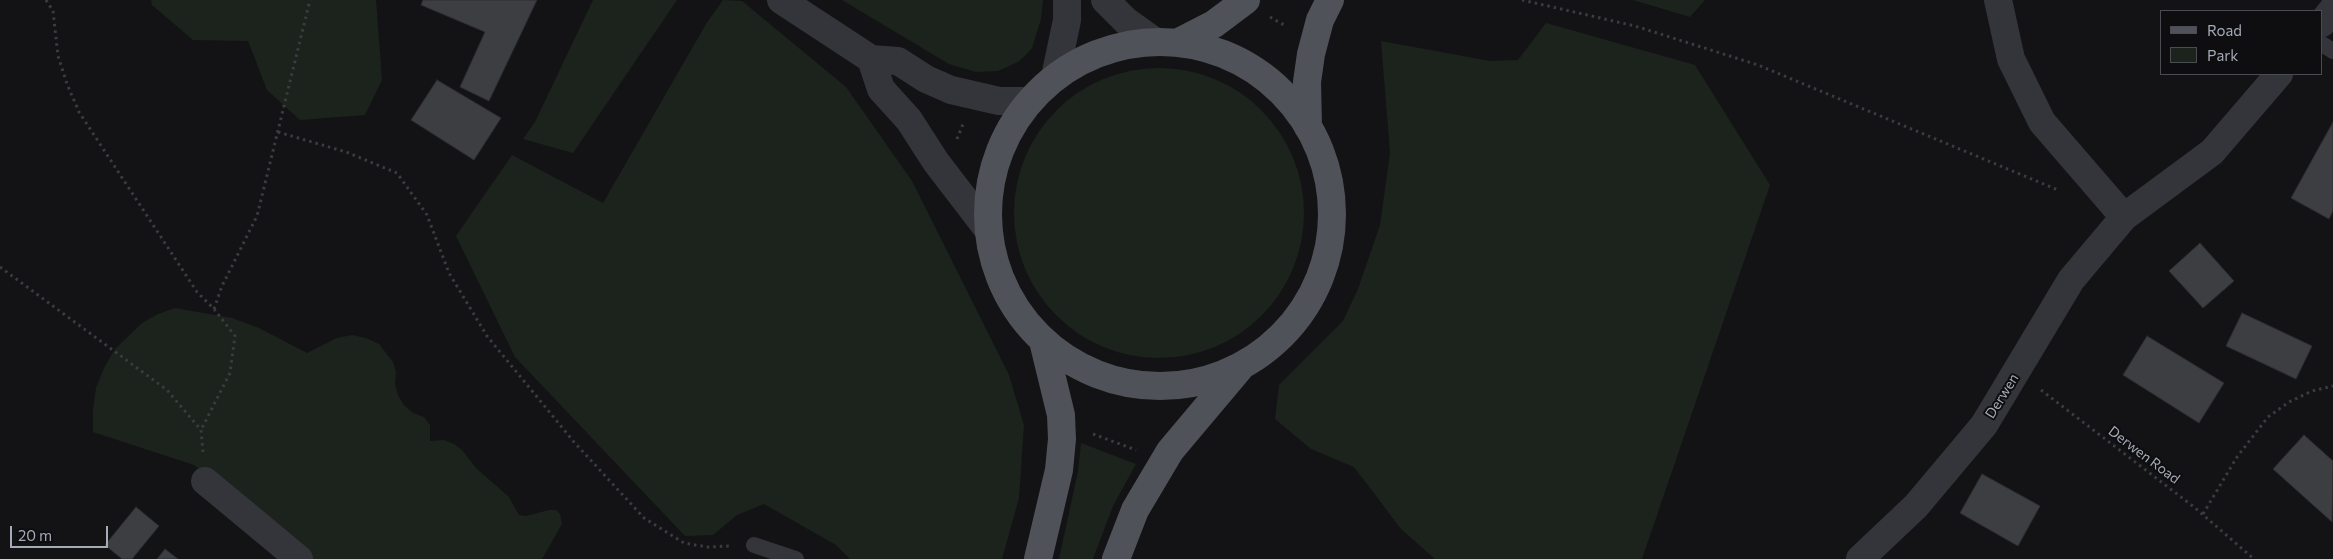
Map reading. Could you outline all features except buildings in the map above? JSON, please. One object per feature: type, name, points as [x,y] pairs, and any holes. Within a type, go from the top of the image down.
[{"type":"main road","points":[[1308,127],[1307,82],[1311,54],[1320,20],[1330,0]]},
{"type":"main road","points":[[1181,41],[1214,24],[1255,8]]},
{"type":"main road","points":[[1154,41],[1181,41],[1205,46],[1232,58],[1262,76],[1288,99],[1308,127],[1321,155],[1329,185],[1332,216],[1329,246],[1321,275],[1308,303],[1289,328],[1267,349],[1242,366],[1211,378],[1179,386],[1147,386],[1114,380],[1084,369],[1056,352],[1043,341],[1013,305],[999,278],[990,248],[987,217],[990,186],[997,155],[1011,126],[1030,100],[1054,77],[1086,58],[1117,48],[1154,41]]},
{"type":"main road","points":[[1038,559],[1058,470],[1062,439],[1061,415],[1043,341]]},
{"type":"main road","points":[[1116,559],[1135,510],[1170,451],[1242,366]]},
{"type":"street","points":[[781,0],[871,59],[898,61],[952,90],[999,101],[1030,100]]},
{"type":"street","points":[[1054,77],[1067,20],[1067,0]]},
{"type":"street","points":[[1105,0],[1126,21],[1154,41]]},
{"type":"street","points":[[1998,0],[2011,59],[2042,122],[2124,217]]},
{"type":"street","points":[[2323,22],[2333,9]]},
{"type":"street","points":[[871,59],[881,89],[909,120],[936,162],[988,231]]},
{"type":"street","name":"Derwen","points":[[1860,559],[1916,506],[1984,425],[2071,280],[2124,217],[2212,152],[2278,75]]},
{"type":"street","points":[[205,481],[299,559]]},
{"type":"lane","points":[[754,545],[796,559]]},
{"type":"path","points":[[46,0],[53,11],[58,56],[79,112],[197,292],[214,309],[235,336],[230,373],[201,430],[205,481]]},
{"type":"path","points":[[214,309],[222,286],[257,216],[310,0]]},
{"type":"path","points":[[1522,0],[1635,26],[1758,65],[2061,191]]},
{"type":"path","points":[[1255,8],[1294,30]]},
{"type":"path","points":[[955,143],[965,118]]},
{"type":"path","points":[[278,132],[346,152],[397,173],[426,214],[448,273],[487,336],[574,442],[644,518],[684,543],[707,547],[754,545]]},
{"type":"path","points":[[0,267],[167,390],[201,430]]},
{"type":"path","name":"Derwen Road","points":[[2017,372],[2203,514],[2254,559]]},
{"type":"path","points":[[2203,514],[2237,457],[2268,417],[2289,402],[2312,391],[2333,386]]},
{"type":"path","points":[[1091,434],[1142,452]]},
{"type":"green space","points":[[151,0],[376,0],[382,80],[365,115],[300,120],[267,90],[248,41],[193,40],[152,5]]},
{"type":"green space","points":[[593,0],[677,0],[573,153],[523,139],[535,122]]},
{"type":"green space","points":[[723,0],[742,1],[846,87],[912,181],[1009,375],[1024,425],[1019,498],[1002,559],[850,559],[836,545],[764,504],[737,515],[713,535],[685,536],[515,357],[456,236],[512,155],[603,203],[706,24]]},
{"type":"green space","points":[[842,0],[1043,1],[1041,19],[1032,48],[1026,55],[1018,62],[998,71],[976,72],[949,64]]},
{"type":"green space","points":[[1633,0],[1705,0],[1690,17]]},
{"type":"green space","points":[[1546,23],[1695,65],[1770,185],[1642,559],[1435,559],[1401,529],[1354,467],[1311,449],[1275,419],[1279,385],[1343,321],[1358,289],[1380,225],[1390,153],[1381,41],[1490,61],[1518,60]]},
{"type":"green space","points":[[1159,68],[1187,71],[1227,85],[1251,101],[1271,121],[1293,158],[1301,185],[1304,213],[1301,241],[1287,281],[1271,305],[1251,325],[1214,347],[1187,355],[1159,358],[1131,355],[1091,341],[1067,325],[1047,305],[1025,268],[1017,241],[1014,213],[1017,185],[1031,145],[1047,121],[1067,101],[1104,79],[1131,71]]},
{"type":"green space","points":[[175,308],[232,318],[259,328],[307,353],[337,338],[352,335],[366,338],[379,344],[393,362],[396,372],[395,384],[398,395],[404,405],[413,413],[424,417],[430,425],[430,441],[444,440],[462,450],[476,468],[509,497],[519,515],[526,516],[549,510],[556,510],[560,514],[562,524],[542,559],[311,559],[262,516],[194,465],[93,432],[96,388],[104,368],[115,349],[142,323],[158,314]]},
{"type":"green space","points":[[1081,443],[1136,464],[1113,506],[1093,559],[1059,559],[1078,471]]}]
